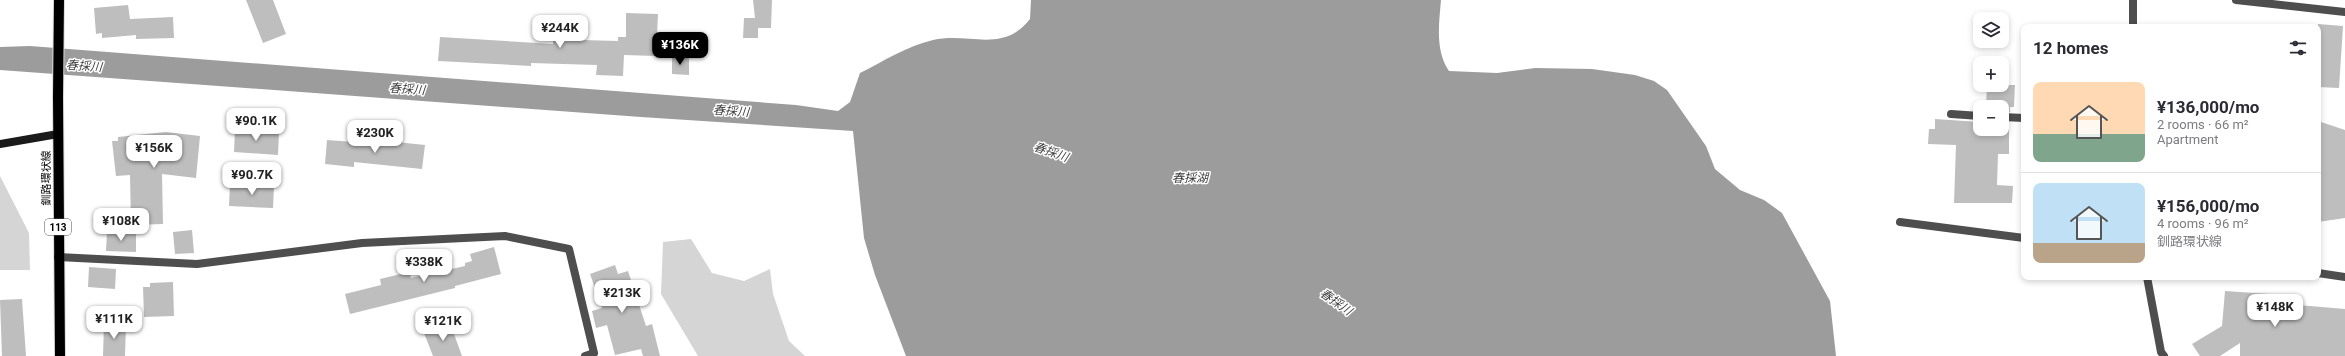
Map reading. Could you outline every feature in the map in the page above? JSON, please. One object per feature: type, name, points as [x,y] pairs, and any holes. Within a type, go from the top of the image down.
[{"type":"main road","name":"釧路環状線","points":[[59,0],[58,257],[60,356]]},
{"type":"street","points":[[2133,0],[2133,24]]},
{"type":"street","points":[[2236,0],[2345,12]]},
{"type":"street","points":[[1951,114],[1973,116]]},
{"type":"street","points":[[2009,117],[2021,118]]},
{"type":"street","points":[[0,144],[58,134]]},
{"type":"street","points":[[1900,222],[2021,238]]},
{"type":"street","points":[[58,257],[197,264],[362,243],[505,236],[569,249],[594,355],[585,356]]},
{"type":"street","points":[[2321,273],[2345,277]]},
{"type":"street","points":[[2149,280],[2164,356]]},
{"type":"shaded area","points":[[0,176],[29,233],[30,270],[0,270]]},
{"type":"shaded area","points":[[691,239],[712,273],[744,281],[770,269],[773,294],[789,341],[805,356],[698,356],[661,294],[663,242]]},
{"type":"water","name":"春採湖","points":[[1031,0],[1441,0],[1439,27],[1440,46],[1449,71],[1497,73],[1535,68],[1592,69],[1635,75],[1654,81],[1667,90],[1706,146],[1715,169],[1740,190],[1764,200],[1782,213],[1830,301],[1836,356],[906,356],[875,275],[864,238],[853,131],[0,70],[0,47],[30,46],[796,105],[838,111],[850,102],[860,73],[905,50],[933,40],[960,38],[985,40],[1009,36],[1020,30],[1030,19]]},
{"type":"building","points":[[246,0],[273,0],[286,34],[263,43]]},
{"type":"building","points":[[753,0],[772,0],[771,28],[758,28],[758,38],[743,38],[744,18],[755,18]]},
{"type":"building","points":[[128,5],[130,19],[173,17],[174,38],[136,39],[136,35],[102,38],[102,33],[96,34],[94,8]]},
{"type":"building","points":[[626,13],[658,14],[656,56],[624,55],[623,76],[596,75],[597,65],[531,63],[531,66],[438,61],[440,37],[553,44],[553,35],[582,36],[582,40],[618,41],[618,37],[626,37]]},
{"type":"building","points":[[2321,24],[2343,26],[2339,88],[2321,87]]},
{"type":"building","points":[[672,57],[689,58],[689,75],[672,74]]},
{"type":"building","points":[[2009,85],[2015,85],[2014,107],[2010,107],[2010,112],[2009,100],[1986,100],[1987,92],[2009,92]]},
{"type":"building","points":[[1935,119],[1973,122],[1973,136],[2009,136],[2009,154],[1998,154],[1997,185],[2013,186],[2012,203],[1954,203],[1956,145],[1928,144],[1929,129],[1935,129]]},
{"type":"building","points":[[2321,122],[2345,130],[2345,218],[2321,222]]},
{"type":"building","points":[[235,129],[279,132],[278,155],[234,152]]},
{"type":"building","points":[[166,132],[200,136],[196,178],[162,174],[163,224],[131,225],[130,175],[116,176],[112,141],[118,141],[118,137]]},
{"type":"building","points":[[368,139],[425,145],[422,169],[354,162],[354,167],[325,164],[327,140],[367,143]]},
{"type":"building","points":[[230,184],[274,186],[273,208],[229,206]]},
{"type":"building","points":[[192,230],[194,253],[175,254],[173,232]]},
{"type":"building","points":[[107,232],[136,233],[136,252],[106,251]]},
{"type":"building","points":[[494,247],[501,274],[455,286],[455,288],[350,314],[345,294],[381,285],[380,279],[409,272],[411,278],[465,266],[465,263],[472,261],[470,254]]},
{"type":"building","points":[[615,265],[618,274],[628,271],[646,326],[652,324],[660,356],[643,356],[641,349],[615,355],[607,325],[596,328],[592,311],[602,308],[590,274]]},
{"type":"building","points":[[89,267],[116,269],[115,289],[88,287]]},
{"type":"building","points":[[173,282],[174,316],[144,317],[143,287],[150,287],[150,283]]},
{"type":"building","points":[[2225,291],[2299,296],[2298,305],[2345,309],[2345,356],[2240,356],[2240,343],[2220,356],[2200,356],[2192,344],[2222,326]]},
{"type":"building","points":[[22,299],[26,356],[2,356],[0,300]]},
{"type":"building","points":[[104,323],[126,323],[125,356],[103,356]]},
{"type":"building","points":[[450,323],[462,356],[433,356],[424,333]]},
{"type":"water label","name":"春採川","points":[[84,66]]},
{"type":"water label","name":"春採川","points":[[407,89]]},
{"type":"water label","name":"春採川","points":[[731,111]]},
{"type":"water label","name":"春採川","points":[[1051,152]]},
{"type":"water label","name":"春採川","points":[[1336,302]]}]
